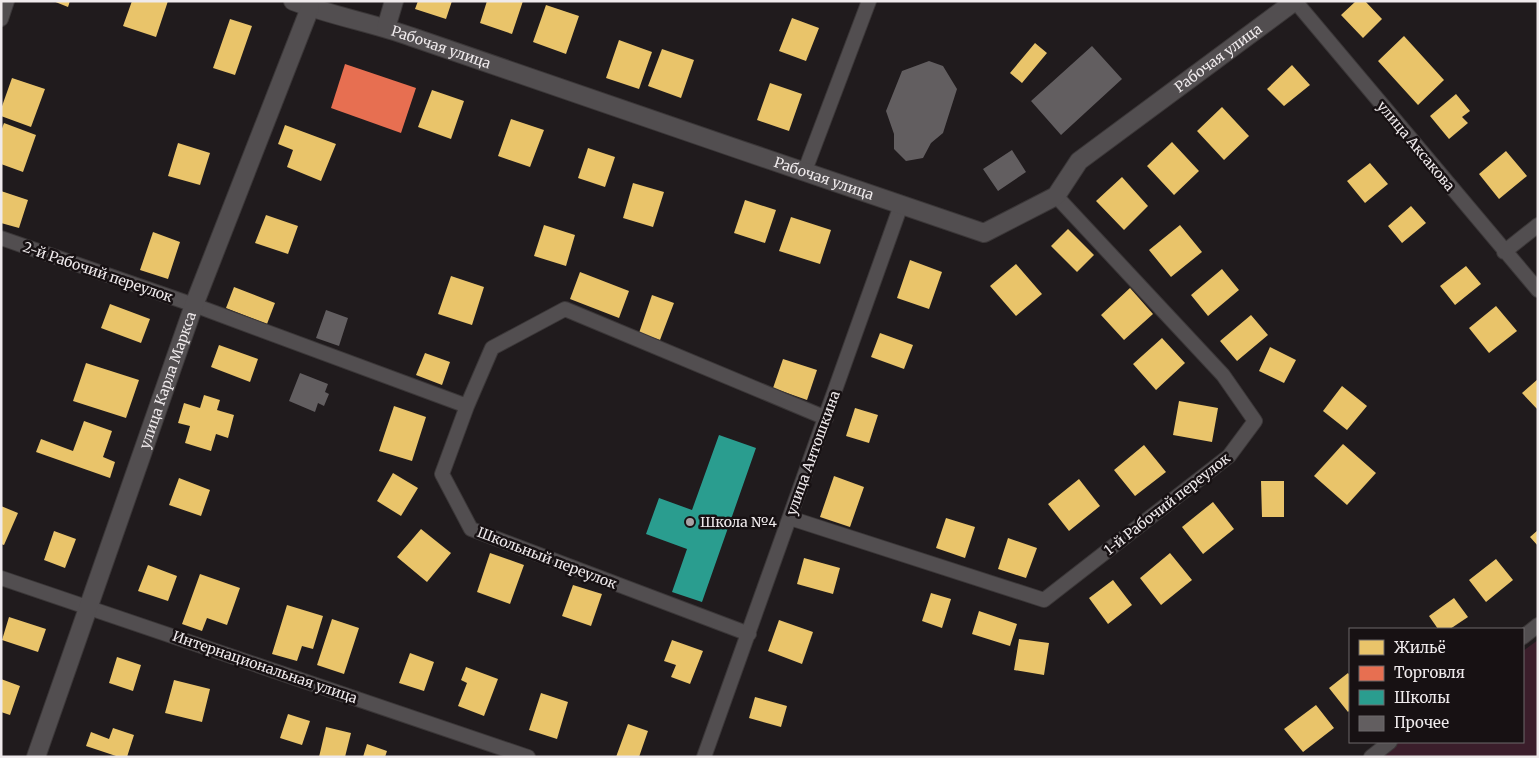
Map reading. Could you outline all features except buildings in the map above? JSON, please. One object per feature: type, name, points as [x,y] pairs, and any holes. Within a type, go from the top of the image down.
[{"type":"street","points":[[1,19],[7,1]]},
{"type":"street","name":"Рабочая улица","points":[[293,1],[310,8],[386,28],[804,173],[984,233],[1056,196],[1079,162],[1295,1]]},
{"type":"street","points":[[386,28],[394,1]]},
{"type":"street","points":[[804,173],[869,1]]},
{"type":"street","name":"улица Аксакова","points":[[1295,1],[1504,252],[1538,290]]},
{"type":"street","name":"улица Карла Маркса","points":[[36,757],[194,305],[310,8]]},
{"type":"street","name":"1-й Рабочий переулок","points":[[790,518],[1044,600],[1229,456],[1255,421],[1223,375],[1056,196]]},
{"type":"street","name":"улица Антошкина","points":[[704,757],[901,205]]},
{"type":"street","points":[[1504,252],[1538,225]]},
{"type":"street","name":"2-й Рабочий переулок","points":[[1,238],[194,305]]},
{"type":"street","points":[[194,305],[467,406]]},
{"type":"street","name":"Школьный переулок","points":[[749,634],[470,529],[442,474],[467,406],[492,348],[566,309],[826,418]]},
{"type":"street","name":"Интернациональная улица","points":[[1,578],[528,757]]},
{"type":"street","points":[[1524,636],[1538,625]]},
{"type":"street","points":[[1371,757],[1389,743]]},
{"type":"shaded area","points":[[1538,640],[1538,757],[1375,757],[1395,743],[1524,743],[1524,650]]},
{"type":"place","name":"Школа №4","points":[[690,522]]}]
